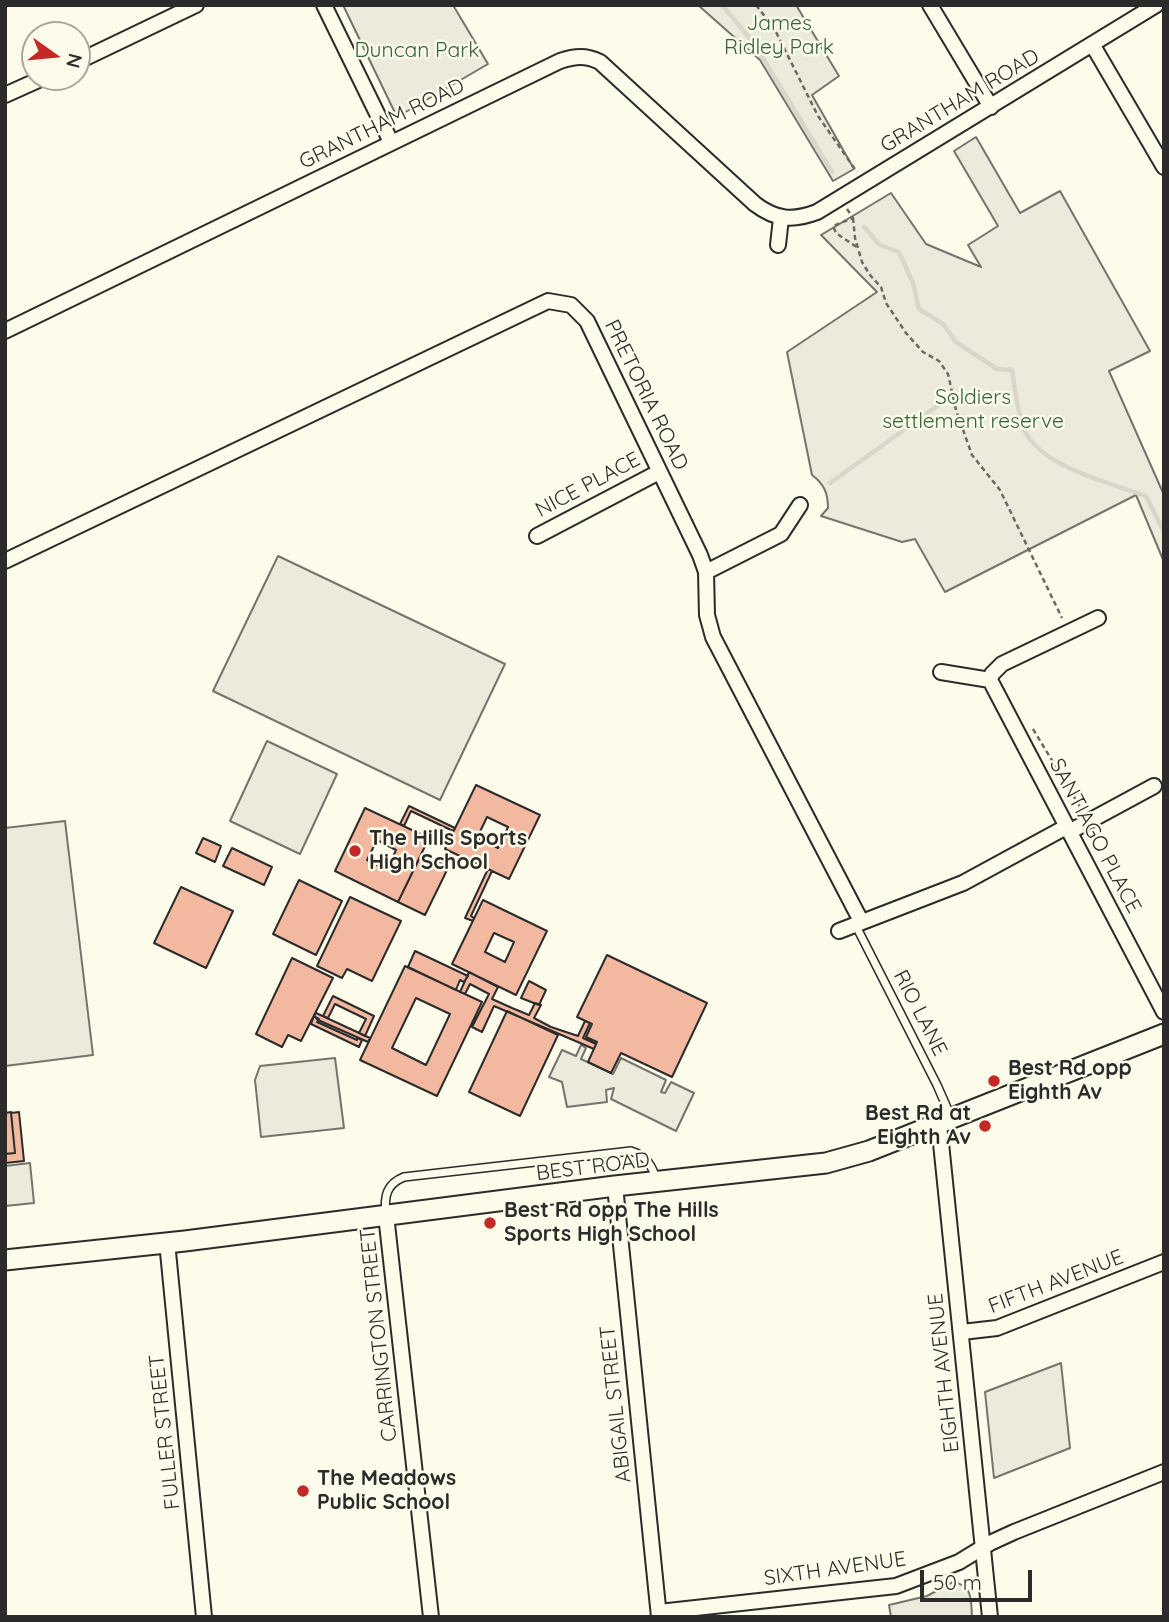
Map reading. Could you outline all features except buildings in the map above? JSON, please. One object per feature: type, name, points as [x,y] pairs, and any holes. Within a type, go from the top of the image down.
[{"type":"main road","name":"BEST ROAD","points":[[5,1260],[826,1163],[869,1152],[1164,1034]]},
{"type":"street","points":[[91,55],[196,5]]},
{"type":"street","points":[[324,5],[391,142]]},
{"type":"street","points":[[930,5],[990,107]]},
{"type":"street","name":"GRANTHAM ROAD","points":[[5,331],[391,142],[573,57],[591,58],[612,71],[765,212],[781,218],[801,218],[841,198],[1156,5]]},
{"type":"street","points":[[1093,44],[1164,167]]},
{"type":"street","points":[[5,95],[21,88]]},
{"type":"street","points":[[778,245],[781,218]]},
{"type":"street","name":"PRETORIA ROAD","points":[[5,561],[548,301],[571,305],[587,321],[700,555],[706,572],[707,615],[713,637],[858,922]]},
{"type":"street","name":"NICE PLACE","points":[[537,536],[659,472]]},
{"type":"street","points":[[706,572],[781,534],[800,505]]},
{"type":"street","points":[[941,672],[990,680],[1002,664],[1098,618]]},
{"type":"street","name":"SANTIAGO PLACE","points":[[990,680],[1164,1012]]},
{"type":"street","points":[[839,931],[963,883],[1067,830],[1089,822],[1154,786]]},
{"type":"street","name":"EIGHTH AVENUE","points":[[945,1122],[961,1332],[990,1617]]},
{"type":"street","name":"ABIGAIL STREET","points":[[615,1186],[659,1614]]},
{"type":"street","name":"CARRINGTON STREET","points":[[386,1215],[431,1617]]},
{"type":"street","name":"FULLER STREET","points":[[167,1242],[204,1617]]},
{"type":"street","name":"FIFTH AVENUE","points":[[961,1332],[997,1328],[1164,1262]]},
{"type":"street","name":"SIXTH AVENUE","points":[[659,1614],[896,1586],[960,1562],[1014,1532],[1164,1472]]},
{"type":"lane","name":"RIO LANE","points":[[858,922],[943,1097],[945,1122]]},
{"type":"lane","points":[[386,1215],[384,1200],[387,1192],[391,1185],[404,1177],[600,1153],[625,1151],[640,1154],[651,1166],[657,1183]]},
{"type":"path","points":[[756,5],[780,38],[818,116],[865,183]]},
{"type":"path","points":[[841,198],[853,218],[858,248],[870,275],[881,287],[886,303],[906,333],[923,352],[939,361],[948,374],[956,411],[972,455],[1000,490],[1069,632]]},
{"type":"path","points":[[853,218],[833,226],[836,233],[858,248]]},
{"type":"path","points":[[1028,719],[1089,822]]},
{"type":"green space","name":"Duncan Park","points":[[343,5],[453,5],[488,64],[397,117]]},
{"type":"green space","name":"James Ridley Park","points":[[698,5],[796,5],[839,76],[812,95],[854,169],[833,181],[760,60]]},
{"type":"green space","name":"Soldiers settlement reserve","points":[[976,137],[1020,213],[1060,191],[1150,351],[1109,371],[1164,495],[1164,562],[1136,495],[945,592],[915,539],[902,542],[821,516],[828,508],[827,498],[822,485],[812,475],[787,352],[877,292],[821,235],[891,193],[926,244],[981,267],[968,245],[998,226],[954,151]]},
{"type":"green space","points":[[278,556],[505,664],[440,800],[213,691]]},
{"type":"green space","points":[[267,741],[337,774],[300,854],[230,821]]},
{"type":"green space","points":[[65,821],[93,1055],[5,1066],[5,828]]},
{"type":"green space","points":[[1061,1363],[1070,1448],[994,1478],[985,1392]]},
{"type":"green space","points":[[953,1582],[968,1590],[972,1617],[891,1617],[889,1605],[927,1596]]},
{"type":"shaded area","points":[[581,1045],[586,1048],[581,1059],[613,1074],[621,1058],[666,1080],[661,1092],[665,1093],[671,1082],[694,1093],[676,1131],[611,1099],[614,1088],[606,1090],[607,1102],[567,1107],[562,1082],[549,1077],[562,1050],[576,1056]]},
{"type":"shaded area","points":[[335,1058],[344,1128],[261,1137],[255,1080],[260,1066]]},
{"type":"shaded area","points":[[30,1163],[34,1203],[5,1206],[5,1166]]},
{"type":"waterway","points":[[722,5],[753,42],[832,172]]},
{"type":"waterway","points":[[864,227],[880,245],[899,252],[913,283],[919,309],[943,324],[956,342],[997,369],[1012,370],[1018,408],[1024,429],[1032,442],[1045,454],[1078,472],[1146,496],[1164,532]]},
{"type":"waterway","points":[[830,483],[947,399]]},
{"type":"place","name":"The Hills Sports High School","points":[[355,851]]},
{"type":"place","name":"Best Rd opp Eighth Av","points":[[994,1081]]},
{"type":"place","name":"Best Rd at Eighth Av","points":[[985,1126]]},
{"type":"place","name":"Best Rd opp The Hills Sports High School","points":[[490,1223]]},
{"type":"place","name":"The Meadows Public School","points":[[303,1491]]}]
